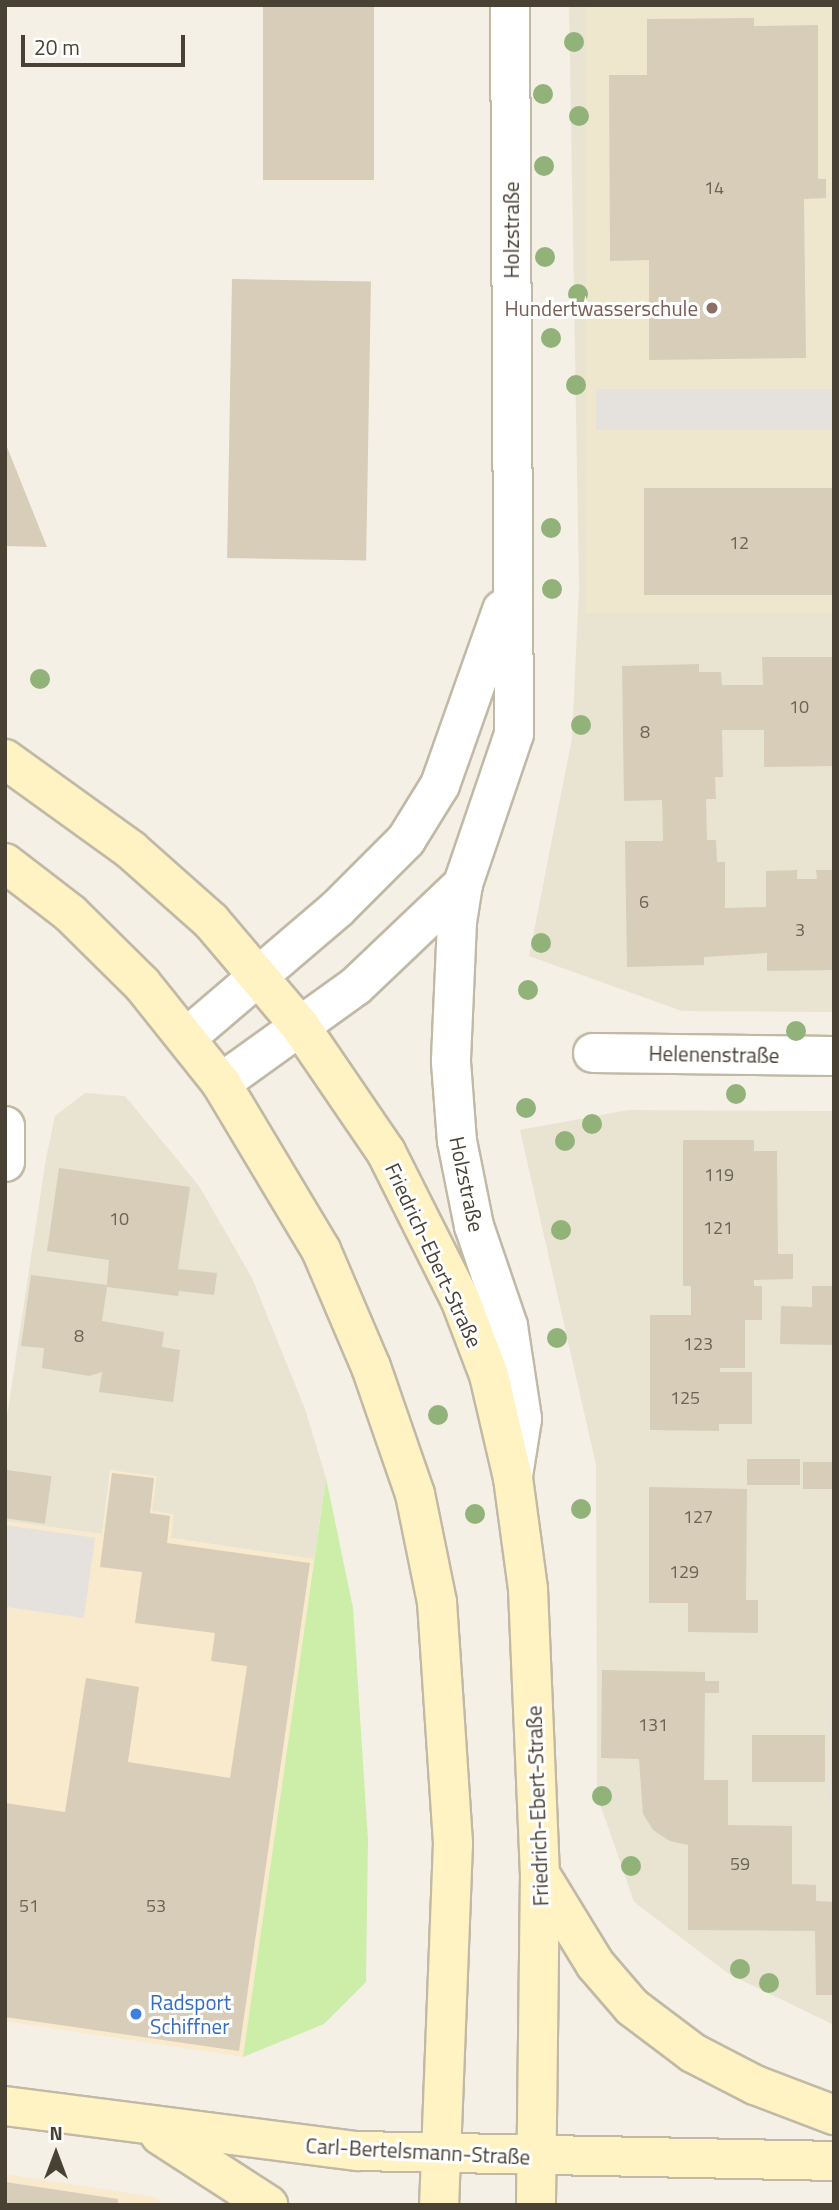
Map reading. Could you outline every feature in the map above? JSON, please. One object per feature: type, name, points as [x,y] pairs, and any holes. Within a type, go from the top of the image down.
[{"type":"main road","name":"Friedrich-Ebert-Straße","points":[[5,759],[131,850],[211,922],[260,976],[300,1026],[386,1152],[460,1299],[489,1375],[513,1478],[528,1589],[540,1874],[536,2205]]},
{"type":"main road","points":[[5,863],[88,931],[142,984],[221,1083],[321,1250],[371,1367],[418,1507],[437,1601],[453,1843],[439,2205]]},
{"type":"main road","points":[[540,1874],[595,1964],[632,2007],[693,2053],[755,2085],[834,2115]]},
{"type":"main road","name":"Carl-Bertelsmann-Straße","points":[[5,2106],[146,2127],[318,2147],[442,2155],[834,2161]]},
{"type":"main road","points":[[146,2127],[268,2205]]},
{"type":"street","name":"Holzstraße","points":[[510,5],[514,734],[463,884],[457,922],[452,1062],[455,1128],[474,1226],[508,1326],[522,1419],[513,1478]]},
{"type":"street","name":"Holzstraße","points":[[186,1038],[260,976],[406,840],[440,785],[512,582]]},
{"type":"street","name":"Holzstraße","points":[[221,1083],[356,986],[463,884]]},
{"type":"street","name":"Helenenstraße","points":[[593,1053],[834,1056]]},
{"type":"street","points":[[5,1126],[5,1162]]},
{"type":"shaded area","points":[[569,5],[834,5],[834,1012],[682,1011],[529,956],[572,738],[579,587]]},
{"type":"shaded area","name":"Hundertwasserschule","points":[[586,5],[834,5],[834,613],[586,613]]},
{"type":"shaded area","points":[[596,389],[834,389],[834,430],[596,430]]},
{"type":"shaded area","points":[[85,1093],[125,1096],[199,1186],[252,1278],[305,1409],[326,1478],[314,1559],[171,1538],[152,1511],[110,1470],[102,1534],[5,1521],[5,1429],[46,1158],[55,1116]]},
{"type":"shaded area","points":[[628,1110],[834,1111],[834,2025],[729,1974],[634,1902],[597,1795],[596,1465],[520,1130]]},
{"type":"shaded area","points":[[111,1470],[157,1476],[152,1511],[174,1514],[171,1538],[314,1559],[243,2057],[5,2021],[5,1521],[102,1534]]},
{"type":"shaded area","points":[[5,1525],[95,1538],[84,1618],[5,1607]]},
{"type":"shaded area","points":[[831,1646],[834,1646],[834,1804],[830,1804]]},
{"type":"shaded area","points":[[5,2174],[155,2197],[164,2205],[5,2205]]},
{"type":"green space","points":[[326,1478],[353,1608],[368,1840],[366,1982],[324,2024],[243,2057]]},
{"type":"building","points":[[263,5],[374,5],[374,180],[263,180]]},
{"type":"building","points":[[754,18],[754,26],[818,25],[818,179],[826,179],[826,198],[804,199],[806,358],[649,360],[649,260],[610,261],[609,75],[647,75],[647,19]]},
{"type":"building","points":[[232,279],[371,281],[366,560],[227,558]]},
{"type":"building","points":[[5,442],[47,547],[5,546]]},
{"type":"building","points":[[644,488],[834,488],[834,595],[644,595]]},
{"type":"building","points":[[762,657],[834,657],[834,766],[764,767],[764,730],[722,730],[723,777],[715,777],[716,799],[706,799],[707,840],[716,840],[717,862],[725,862],[725,908],[766,907],[766,871],[797,870],[797,879],[817,879],[816,870],[834,870],[834,970],[767,971],[767,953],[704,957],[704,965],[627,967],[625,841],[663,841],[662,800],[624,801],[622,666],[699,664],[699,672],[721,672],[722,685],[763,685]]},
{"type":"building","points":[[683,1140],[754,1140],[754,1151],[777,1151],[778,1254],[793,1254],[793,1279],[754,1280],[754,1286],[762,1286],[762,1320],[745,1320],[745,1368],[720,1368],[720,1372],[752,1372],[752,1424],[719,1424],[719,1431],[650,1430],[650,1315],[691,1315],[691,1286],[683,1286]]},
{"type":"building","points":[[59,1168],[190,1187],[178,1269],[217,1273],[214,1295],[179,1291],[178,1296],[107,1287],[102,1321],[164,1332],[162,1347],[180,1350],[173,1402],[99,1392],[102,1372],[89,1376],[42,1368],[44,1348],[21,1346],[31,1275],[107,1285],[109,1260],[47,1251]]},
{"type":"building","points":[[812,1286],[834,1286],[834,1345],[780,1344],[781,1306],[812,1307]]},
{"type":"building","points":[[747,1459],[800,1459],[800,1485],[747,1485]]},
{"type":"building","points":[[803,1462],[834,1462],[834,1489],[803,1489]]},
{"type":"building","points":[[7,1470],[52,1476],[45,1524],[5,1518]]},
{"type":"building","points":[[112,1473],[154,1478],[150,1513],[170,1516],[167,1543],[310,1563],[239,2051],[5,2017],[5,1803],[65,1812],[86,1678],[139,1687],[128,1762],[230,1778],[247,1666],[211,1661],[215,1633],[135,1623],[142,1572],[100,1567]]},
{"type":"building","points":[[649,1487],[747,1489],[746,1600],[758,1600],[758,1633],[688,1632],[688,1603],[649,1603]]},
{"type":"building","points":[[602,1670],[705,1672],[705,1681],[719,1681],[719,1693],[705,1693],[704,1780],[728,1780],[728,1825],[792,1826],[792,1884],[816,1885],[816,1901],[834,1902],[834,1995],[816,1995],[815,1931],[688,1930],[688,1845],[670,1841],[653,1830],[643,1814],[639,1759],[601,1758]]},
{"type":"building","points":[[752,1735],[825,1735],[825,1782],[752,1782]]},
{"type":"building","points":[[5,2182],[118,2199],[118,2205],[5,2205]]},
{"type":"place","name":"Hundertwasserschule","points":[[712,308]]},
{"type":"place","name":"Radsport Schiffner","points":[[136,2014]]}]
